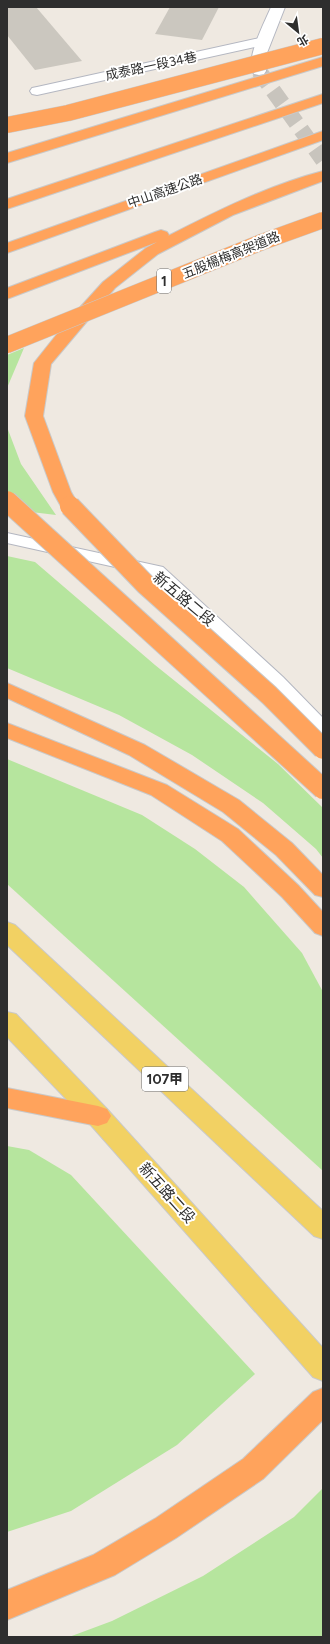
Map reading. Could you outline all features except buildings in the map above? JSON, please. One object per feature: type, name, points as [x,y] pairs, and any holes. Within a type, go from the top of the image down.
[{"type":"highway","points":[[7,125],[68,113],[323,46]]},
{"type":"highway","points":[[7,158],[323,61]]},
{"type":"highway","points":[[7,204],[323,98]]},
{"type":"highway","points":[[7,146],[183,104]]},
{"type":"highway","points":[[7,150],[183,104]]},
{"type":"highway","name":"中山高速公路","points":[[7,248],[323,135]]},
{"type":"highway","points":[[7,294],[323,176]]},
{"type":"highway","points":[[301,183],[227,212],[152,251],[109,285],[71,328],[43,363],[34,416],[62,492],[70,506],[111,550],[173,610],[302,725],[323,749]]},
{"type":"highway","name":"五股楊梅高架道路","points":[[7,345],[262,242],[323,220]]},
{"type":"highway","points":[[7,501],[155,634],[323,789]]},
{"type":"highway","points":[[7,690],[138,750],[231,806],[284,849],[323,889]]},
{"type":"highway","points":[[7,730],[159,790],[230,835],[290,891],[323,927]]},
{"type":"highway","points":[[7,1098],[98,1116]]},
{"type":"highway","points":[[7,1605],[104,1565],[166,1528],[253,1469],[323,1401]]},
{"type":"main road","points":[[259,71],[258,58],[278,7]]},
{"type":"main road","name":"107甲","points":[[7,932],[323,1228]]},
{"type":"main road","name":"新五路二段","points":[[7,1022],[98,1116],[323,1368]]},
{"type":"lane","name":"成泰路一段34巷","points":[[38,91],[264,41]]},
{"type":"lane","name":"新五路二段","points":[[7,538],[157,571],[276,680],[323,730]]},
{"type":"green space","points":[[24,348],[7,388],[7,355]]},
{"type":"green space","points":[[7,427],[21,464],[56,515],[7,509]]},
{"type":"green space","points":[[7,556],[35,562],[155,665],[278,764],[323,808],[323,858],[316,849],[263,803],[192,755],[119,715],[7,668]]},
{"type":"green space","points":[[7,759],[142,815],[195,849],[244,887],[302,953],[323,992],[323,1171],[7,884]]},
{"type":"green space","points":[[7,1146],[29,1150],[71,1175],[255,1374],[177,1445],[71,1511],[7,1532]]},
{"type":"green space","points":[[323,1488],[323,1637],[69,1637],[112,1621],[203,1576],[294,1517]]},
{"type":"tunnel","points":[[259,71],[323,160]]}]
